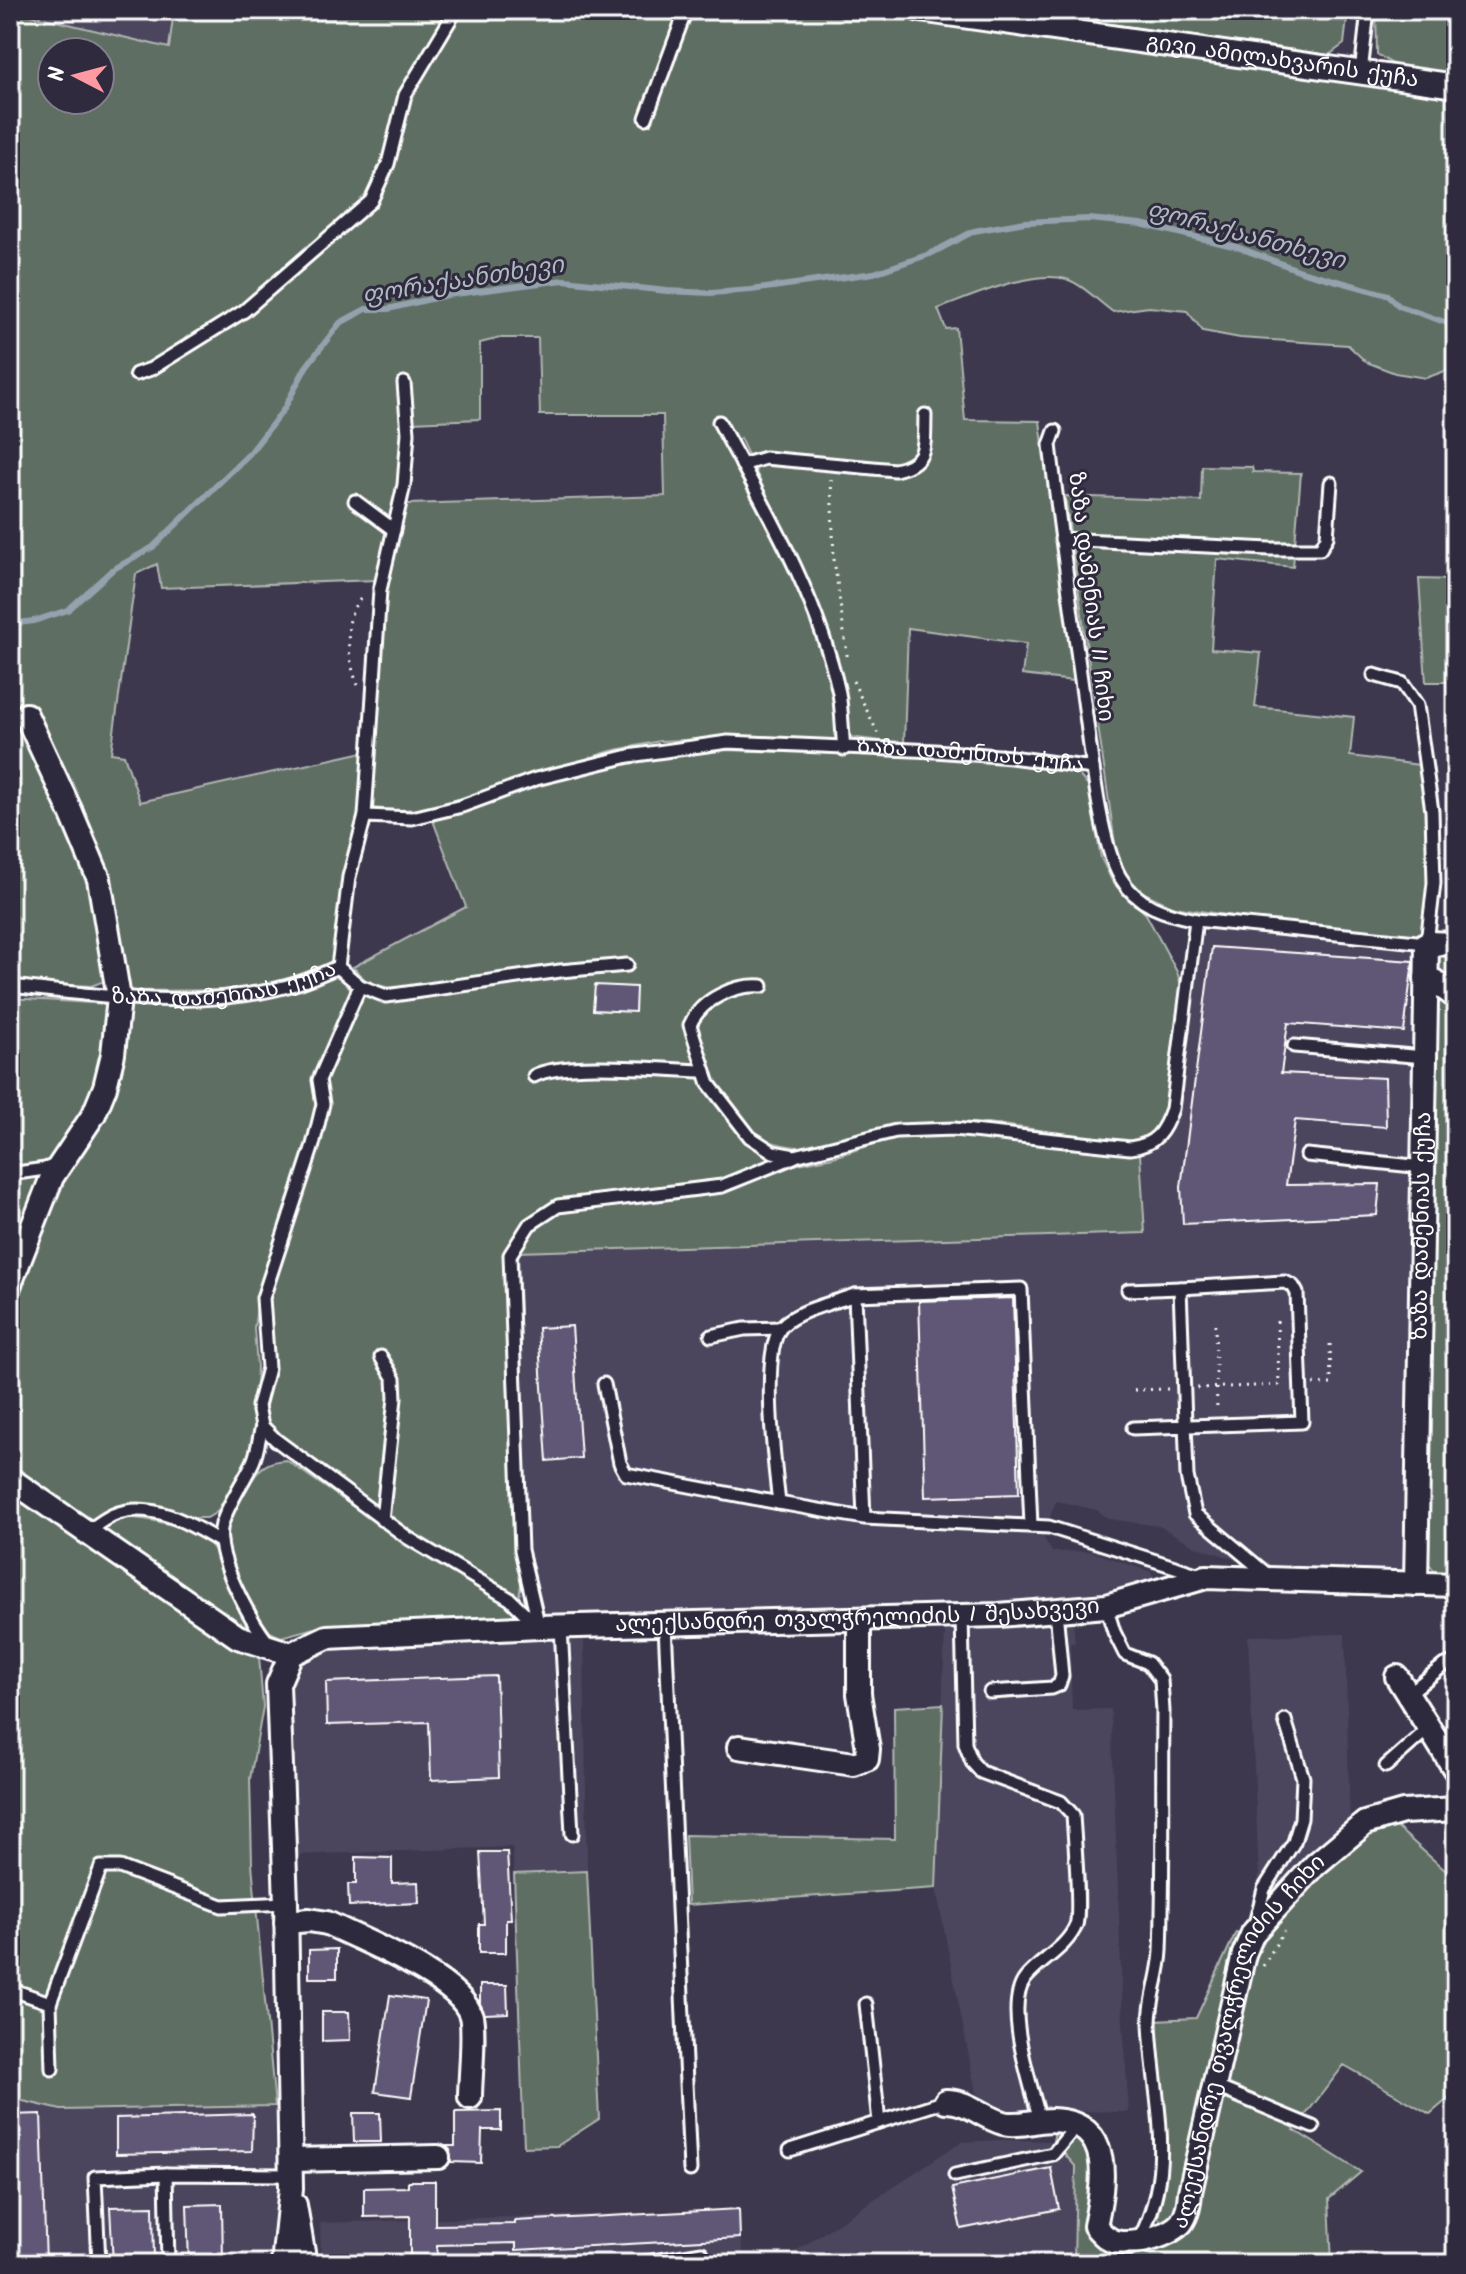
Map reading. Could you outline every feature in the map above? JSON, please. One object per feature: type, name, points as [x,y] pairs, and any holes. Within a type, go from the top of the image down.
[{"type":"street","name":"გივი ამილახვარის ქუჩა","points":[[920,10],[1076,21],[1361,73],[1456,86]]},
{"type":"street","points":[[10,1284],[52,1177],[94,1114],[105,1087],[113,1054],[119,998],[99,879],[26,715]]},
{"type":"street","points":[[1427,943],[1456,944]]},
{"type":"street","name":"ზაზა დამენიას ქუჩა","points":[[1416,1584],[1427,943]]},
{"type":"street","points":[[1426,978],[1456,997]]},
{"type":"street","points":[[10,1479],[238,1637],[280,1650],[278,1684],[291,2174],[283,2264]]},
{"type":"street","name":"ალექსანდრე თვალჭრელიძის I შესახვევი","points":[[280,1650],[327,1637],[550,1627],[859,1621],[1056,1610],[1106,1606],[1206,1577],[1456,1585]]},
{"type":"street","points":[[739,1747],[854,1764],[867,1759],[858,1665],[859,1621]]},
{"type":"street","points":[[1402,1686],[1456,1771]]},
{"type":"street","name":"ალექსანდრე თვალჭრელიძის ჩიხი","points":[[1076,2126],[1091,2135],[1100,2157],[1104,2180],[1095,2226],[1105,2238],[1119,2243],[1138,2240],[1162,2235],[1179,2225],[1188,2211],[1244,1954],[1253,1933],[1315,1865],[1365,1823],[1403,1812],[1456,1809]]},
{"type":"street","points":[[286,1913],[327,1923],[441,1980],[462,2001],[471,2016],[470,2097]]},
{"type":"street","points":[[946,2101],[959,2101],[1005,2124],[1054,2120],[1076,2126]]},
{"type":"street","points":[[291,2174],[438,2157]]},
{"type":"street","points":[[291,2174],[305,2264]]},
{"type":"lane","points":[[136,374],[151,369],[244,311],[371,201],[388,164],[405,95],[456,10]]},
{"type":"lane","points":[[646,118],[686,10]]},
{"type":"lane","points":[[1361,73],[1368,10]]},
{"type":"lane","points":[[365,816],[380,590],[404,485],[408,433],[404,383]]},
{"type":"lane","points":[[742,465],[765,458],[895,470],[908,467],[920,459],[924,446],[925,415]]},
{"type":"lane","points":[[719,422],[793,563],[822,632],[839,695],[844,749]]},
{"type":"lane","name":"ზაზა დამენიას II ჩიხი","points":[[1055,431],[1050,445],[1093,768]]},
{"type":"lane","points":[[1061,539],[1320,549],[1327,537],[1331,483]]},
{"type":"lane","points":[[355,501],[394,530]]},
{"type":"lane","points":[[1374,675],[1402,683],[1417,705],[1422,729],[1432,811],[1434,883],[1427,943]]},
{"type":"lane","name":"ზაზა დამენიას ქუჩა","points":[[10,986],[119,998],[246,995],[298,983],[338,967],[349,877],[365,816],[412,818],[462,806],[536,779],[629,756],[728,742],[1011,757],[1093,768],[1111,856],[1121,879],[1143,903],[1166,914],[1196,920],[1427,943]]},
{"type":"lane","points":[[572,1834],[550,1627],[521,1550],[510,1255],[529,1225],[558,1206],[722,1186],[795,1156],[896,1131],[954,1129],[1143,1147],[1165,1129],[1172,1109],[1196,920]]},
{"type":"lane","points":[[338,967],[360,986],[386,996],[560,971],[627,965]]},
{"type":"lane","points":[[762,986],[744,985],[708,1002],[694,1014],[690,1025],[709,1084],[750,1137],[773,1152],[795,1156]]},
{"type":"lane","points":[[280,1650],[254,1625],[221,1551],[221,1528],[230,1504],[255,1459],[262,1426],[258,1406],[268,1368],[263,1298],[313,1145],[323,1104],[319,1080],[360,986]]},
{"type":"lane","points":[[1294,1046],[1425,1057]]},
{"type":"lane","points":[[534,1076],[543,1071],[567,1068],[705,1071]]},
{"type":"lane","points":[[1307,1155],[1423,1167]]},
{"type":"lane","points":[[10,1174],[45,1169],[62,1162]]},
{"type":"lane","points":[[1128,1290],[1285,1282],[1293,1286],[1297,1293],[1302,1422],[1133,1428]]},
{"type":"lane","points":[[1180,1288],[1187,1476],[1195,1514],[1272,1579]]},
{"type":"lane","points":[[779,1503],[772,1428],[771,1363],[780,1328],[796,1316],[855,1295],[1021,1289],[1031,1526]]},
{"type":"lane","points":[[855,1295],[864,1518]]},
{"type":"lane","points":[[711,1336],[744,1329],[780,1328]]},
{"type":"lane","points":[[381,1357],[394,1379],[395,1398],[382,1520]]},
{"type":"lane","points":[[604,1384],[620,1463],[626,1474],[864,1518],[1049,1527],[1206,1577]]},
{"type":"lane","points":[[262,1426],[382,1520],[550,1627]]},
{"type":"lane","points":[[87,1532],[112,1515],[129,1510],[154,1511],[191,1525],[221,1542]]},
{"type":"lane","points":[[1106,1606],[1125,1654],[1148,1663],[1161,1680],[1163,1711],[1161,1950],[1150,2021],[1162,2151],[1159,2184],[1150,2217],[1138,2240]]},
{"type":"lane","points":[[990,1692],[1059,1685],[1062,1676],[1056,1610]]},
{"type":"lane","points":[[962,1617],[965,1744],[972,1762],[981,1772],[1061,1802],[1073,1815],[1076,1925],[1025,1979],[1018,1994],[1015,2016],[1040,2121]]},
{"type":"lane","points":[[665,1625],[690,2170]]},
{"type":"lane","points":[[1402,1686],[1456,1661]]},
{"type":"lane","points":[[1253,1933],[1264,1889],[1294,1842],[1301,1819],[1303,1778],[1285,1720]]},
{"type":"lane","points":[[1386,1766],[1429,1728]]},
{"type":"lane","points":[[52,2069],[50,2003],[101,1867],[120,1867],[222,1906],[286,1913]]},
{"type":"lane","points":[[10,1989],[50,2003]]},
{"type":"lane","points":[[866,2004],[879,2122]]},
{"type":"lane","points":[[1214,2086],[1313,2127]]},
{"type":"lane","points":[[790,2150],[946,2101]]},
{"type":"lane","points":[[955,2175],[1053,2154],[1076,2126]]},
{"type":"lane","points":[[166,2174],[168,2264]]},
{"type":"lane","points":[[99,2264],[95,2177],[291,2174]]},
{"type":"lane","points":[[635,2264],[702,2253],[703,2264]]},
{"type":"path","points":[[831,463],[834,559],[848,661]]},
{"type":"path","points":[[370,715],[352,673],[348,645],[351,615],[360,599],[380,590]]},
{"type":"path","points":[[850,676],[886,750]]},
{"type":"path","points":[[1277,1321],[1279,1386]]},
{"type":"path","points":[[1215,1324],[1218,1425]]},
{"type":"path","points":[[1134,1390],[1331,1384],[1330,1342]]},
{"type":"shaded area","points":[[14,10],[174,10],[170,48]]},
{"type":"shaded area","points":[[1210,929],[1402,945],[1415,951],[1419,961],[1407,1573],[1283,1570],[1245,1563],[1195,1546],[1159,1526],[1109,1519],[1097,1510],[1056,1501],[1043,1536],[1052,1552],[1090,1551],[1151,1572],[1157,1582],[1111,1600],[858,1612],[588,1613],[544,1616],[518,1603],[527,1548],[518,1252],[1144,1233],[1140,1154],[1167,1136],[1172,1125],[1198,938]]},
{"type":"shaded area","points":[[1073,1620],[1075,1643],[1070,1643],[1072,1710],[1111,1709],[1129,2112],[1070,2111],[1010,2117],[976,2093],[936,1888],[945,1629]]},
{"type":"shaded area","points":[[584,1633],[587,1871],[514,1874],[512,1847],[295,1855],[289,1678],[298,1660],[323,1650]]},
{"type":"shaded area","points":[[1345,1634],[1350,1828],[1242,1934],[1259,1876],[1248,1636]]},
{"type":"shaded area","points":[[10,2098],[61,2110],[275,2106],[276,2200],[270,2264],[10,2264]]},
{"type":"shaded area","points":[[1053,2141],[1076,2167],[1074,2264],[776,2264],[961,2142]]},
{"type":"shaded area","points":[[736,2210],[745,2264],[321,2264],[320,2223]]},
{"type":"green space","points":[[10,10],[169,48],[174,10],[854,10],[1456,95],[1456,367],[1426,378],[1395,373],[1366,362],[1348,345],[1240,338],[1203,331],[1187,311],[1149,307],[1113,312],[1078,285],[1052,277],[1019,281],[938,309],[946,329],[956,328],[965,420],[1040,421],[1074,681],[1022,675],[1026,644],[908,628],[904,744],[850,737],[835,655],[815,598],[740,438],[727,449],[805,605],[829,681],[839,740],[729,738],[660,741],[611,751],[428,809],[371,808],[379,645],[386,589],[407,504],[665,496],[663,415],[540,415],[538,338],[500,338],[480,343],[480,419],[412,422],[376,580],[161,588],[157,564],[136,574],[111,753],[124,755],[140,802],[363,752],[358,820],[339,901],[335,961],[292,979],[245,990],[124,991],[86,863],[109,975],[91,986],[10,982]]},
{"type":"green space","points":[[1011,10],[1348,10],[1344,44],[1329,55]]},
{"type":"green space","points":[[1376,10],[1456,10],[1456,76],[1400,69],[1377,54]]},
{"type":"green space","points":[[1202,466],[1252,467],[1253,472],[1301,473],[1293,567],[1217,559],[1211,649],[1261,653],[1255,707],[1354,717],[1350,756],[1419,765],[1428,809],[1429,886],[1423,936],[1272,922],[1174,907],[1140,891],[1126,878],[1116,851],[1065,496],[1201,501]]},
{"type":"green space","points":[[1419,579],[1456,580],[1456,682],[1426,682]]},
{"type":"green space","points":[[723,750],[952,757],[1075,770],[1088,786],[1101,858],[1113,883],[1146,914],[1177,972],[1183,991],[1164,1113],[1155,1130],[1143,1140],[1130,1144],[1012,1126],[923,1123],[814,1147],[782,1145],[764,1139],[752,1146],[774,1162],[794,1165],[833,1157],[897,1137],[944,1135],[1140,1154],[1145,1233],[518,1252],[527,1548],[518,1603],[406,1533],[388,1514],[272,1428],[265,1412],[264,1394],[269,1296],[329,1104],[324,1078],[362,993],[389,1000],[543,977],[630,969],[630,959],[403,989],[370,985],[353,967],[466,907],[432,818],[549,781],[666,756]]},
{"type":"green space","points":[[1436,949],[1456,949],[1456,1576],[1442,1575],[1432,1569],[1427,1560]]},
{"type":"green space","points":[[338,972],[353,988],[315,1073],[315,1122],[259,1294],[254,1328],[257,1367],[254,1433],[248,1457],[217,1512],[207,1518],[191,1518],[157,1507],[83,1522],[10,1466],[10,1297],[124,1012],[131,1001],[249,999]]},
{"type":"green space","points":[[10,998],[108,1004],[102,1074],[84,1119],[37,1183],[10,1252]]},
{"type":"green space","points":[[286,1460],[413,1548],[507,1602],[521,1619],[318,1627],[281,1637],[270,1632],[232,1565],[227,1550],[226,1524],[232,1509],[259,1471],[267,1464]]},
{"type":"green space","points":[[10,1484],[259,1656],[263,1707],[250,1779],[252,1864],[275,2106],[61,2110],[10,2098]]},
{"type":"green space","points":[[113,1518],[154,1521],[189,1530],[207,1541],[227,1571],[252,1630],[241,1627],[99,1528]]},
{"type":"green space","points":[[943,1704],[936,1888],[688,1905],[685,1835],[895,1839],[894,1707]]},
{"type":"green space","points":[[1391,1822],[1456,1880],[1456,2092],[1430,2114],[1344,2065],[1294,2130],[1361,2172],[1329,2199],[1332,2264],[1074,2264],[1076,2167],[1053,2141],[1055,2131],[1072,2131],[1094,2153],[1090,2227],[1168,2241],[1257,1938],[1360,1834]]},
{"type":"green space","points":[[587,1871],[599,2119],[557,2146],[524,2147],[514,1874]]},
{"type":"green space","points":[[1236,1932],[1242,1934],[1182,2208],[1169,2226],[1158,2218],[1165,2183],[1167,2148],[1155,2020],[1196,2018]]},
{"type":"building","points":[[1212,947],[1413,961],[1404,1032],[1288,1023],[1281,1073],[1385,1078],[1386,1127],[1295,1120],[1286,1185],[1380,1184],[1377,1215],[1183,1224],[1181,1187]]},
{"type":"building","points":[[595,985],[636,987],[635,1012],[593,1010]]},
{"type":"building","points":[[1013,1298],[1019,1494],[925,1497],[919,1301]]},
{"type":"building","points":[[572,1326],[581,1458],[547,1461],[538,1328]]},
{"type":"building","points":[[496,1676],[499,1777],[431,1780],[429,1722],[327,1725],[326,1682]]},
{"type":"building","points":[[480,1852],[507,1852],[511,1919],[506,1919],[506,1953],[479,1953],[479,1924],[484,1924]]},
{"type":"building","points":[[356,1857],[392,1858],[392,1883],[418,1882],[419,1903],[349,1906],[348,1884],[356,1884]]},
{"type":"building","points":[[337,1949],[337,1978],[309,1978],[309,1950]]},
{"type":"building","points":[[480,1985],[507,1985],[508,2013],[485,2014],[480,2004]]},
{"type":"building","points":[[390,1995],[426,2000],[411,2097],[375,2092]]},
{"type":"building","points":[[322,2012],[349,2012],[350,2040],[322,2041]]},
{"type":"building","points":[[501,2111],[501,2130],[482,2130],[481,2163],[451,2162],[450,2150],[446,2146],[455,2146],[455,2112]]},
{"type":"building","points":[[353,2113],[380,2113],[381,2142],[354,2142]]},
{"type":"building","points":[[41,2114],[46,2264],[10,2264],[10,2115]]},
{"type":"building","points":[[253,2114],[252,2151],[116,2154],[116,2118]]},
{"type":"building","points":[[1051,2168],[1059,2209],[961,2229],[952,2188]]},
{"type":"building","points":[[408,2181],[435,2181],[435,2225],[515,2224],[515,2221],[739,2209],[740,2238],[516,2250],[516,2243],[437,2245],[437,2256],[410,2256],[410,2216],[364,2217],[364,2188],[408,2187]]},
{"type":"building","points":[[222,2204],[223,2264],[189,2264],[187,2205]]},
{"type":"building","points":[[153,2206],[154,2264],[113,2264],[110,2207]]},
{"type":"waterway","name":"ფორაქაანთხევი","points":[[10,624],[34,621],[68,610],[112,570],[153,547],[250,453],[284,409],[306,367],[340,323],[366,309],[388,309],[447,295],[564,280],[667,291],[711,293],[751,290],[874,273],[930,254],[974,231],[1025,222],[1089,219],[1141,224],[1237,247],[1301,271],[1388,295],[1399,306],[1456,326]]}]
